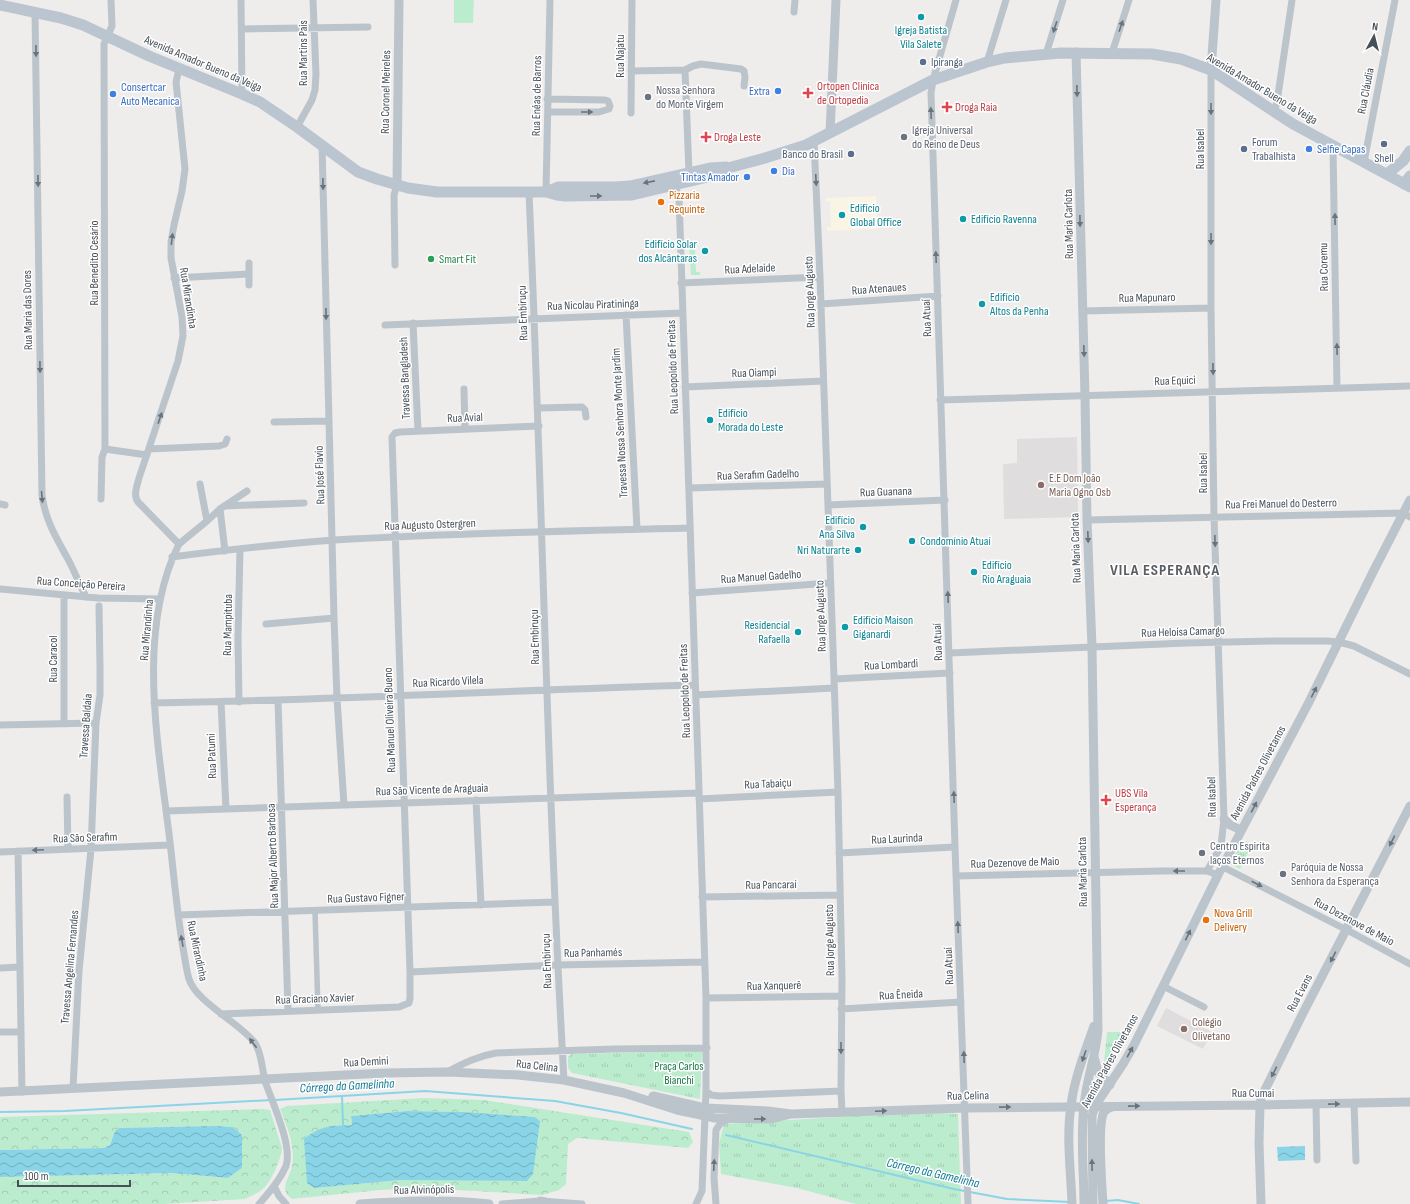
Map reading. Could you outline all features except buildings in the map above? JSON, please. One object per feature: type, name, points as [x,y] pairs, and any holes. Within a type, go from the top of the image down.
[{"type":"main road","name":"Avenida Amador Bueno da Veiga","points":[[0,5],[36,12],[84,25],[107,37],[179,69],[260,102],[358,172],[397,185],[437,192],[546,192],[557,195],[617,196],[643,193],[689,173],[710,168],[728,168]]},
{"type":"main road","name":"Avenida Amador Bueno da Veiga","points":[[673,181],[712,176],[728,168],[806,145],[933,80],[987,62],[1013,57],[1076,52],[1165,56],[1211,70],[1274,112],[1333,146],[1405,182]]},
{"type":"main road","points":[[1387,174],[1403,161],[1410,151]]},
{"type":"main road","points":[[1403,161],[1405,182]]},
{"type":"street","name":"Rua Benedito Cesário","points":[[101,499],[102,457],[105,448],[104,44],[112,26],[110,0]]},
{"type":"street","points":[[241,0],[242,94]]},
{"type":"street","name":"Rua Martins Pais","points":[[297,127],[312,100],[315,90],[316,74],[313,0]]},
{"type":"street","name":"Rua Coronel Meireles","points":[[397,185],[399,0]]},
{"type":"street","name":"Rua Enéas de Barros","points":[[546,192],[550,0]]},
{"type":"street","name":"Rua Najatu","points":[[631,113],[632,0]]},
{"type":"street","points":[[794,12],[795,0]]},
{"type":"street","points":[[830,133],[836,0]]},
{"type":"street","name":"Rua Atuaí","points":[[956,0],[930,93],[938,296],[940,400],[945,500],[956,876],[966,1108],[968,1202]]},
{"type":"street","points":[[987,62],[1006,0]]},
{"type":"street","points":[[1046,54],[1063,0]]},
{"type":"street","points":[[1112,53],[1129,0]]},
{"type":"street","points":[[1274,112],[1277,102],[1292,0]]},
{"type":"street","name":"Rua Cláudia","points":[[1364,162],[1395,0]]},
{"type":"street","points":[[1211,70],[1214,3]]},
{"type":"street","name":"Rua Maria das Dores","points":[[36,12],[42,495],[44,510],[48,521],[86,597]]},
{"type":"street","points":[[242,29],[368,27]]},
{"type":"street","name":"Rua Maria Carlota","points":[[1076,52],[1086,396],[1087,520],[1092,647],[1097,1020],[1097,1036],[1094,1057],[1087,1084],[1084,1106],[1087,1120]]},
{"type":"street","points":[[631,71],[685,70],[701,64],[741,69],[745,74],[744,86]]},
{"type":"street","name":"Rua Mirandinha","points":[[179,69],[176,82],[185,169],[182,192],[171,242],[171,258],[182,317],[182,349],[139,478],[136,499],[179,544],[172,557],[160,599],[155,641],[154,703],[178,915],[188,974],[192,987],[196,992],[241,1030],[259,1050],[265,1079],[286,1142],[286,1166],[274,1186],[259,1204]]},
{"type":"street","points":[[685,70],[689,173]]},
{"type":"street","name":"Rua Isabel","points":[[1207,872],[1221,846],[1224,819],[1214,516],[1211,308],[1211,70]]},
{"type":"street","points":[[548,99],[605,100],[608,101],[610,106],[609,109],[599,112],[548,112]]},
{"type":"street","name":"Rua Jorge Augusto","points":[[814,141],[838,792],[842,996],[842,1091]]},
{"type":"street","name":"Rua José Flavio","points":[[322,145],[334,618],[337,698],[344,805]]},
{"type":"street","name":"Rua Coremu","points":[[1333,146],[1337,388]]},
{"type":"street","name":"Rua Leopoldo de Freitas","points":[[673,181],[679,197],[706,998],[707,1048],[702,1191],[696,1204]]},
{"type":"street","points":[[395,265],[394,195],[397,185]]},
{"type":"street","name":"Rua Embiruçu","points":[[529,192],[543,532],[555,902],[564,1080]]},
{"type":"street","points":[[249,263],[250,285]]},
{"type":"street","points":[[174,278],[249,274]]},
{"type":"street","name":"Rua Adelaide","points":[[681,283],[820,277]]},
{"type":"street","name":"Rua Atenaues","points":[[821,304],[938,296]]},
{"type":"street","name":"Rua Mapunaro","points":[[1083,311],[1211,308]]},
{"type":"street","name":"Rua Nicolau Piratininga","points":[[385,325],[682,313]]},
{"type":"street","name":"Travessa Nossa Senhora Monte Jardim","points":[[626,315],[637,529]]},
{"type":"street","name":"Travessa Bangladesh","points":[[413,323],[418,431]]},
{"type":"street","name":"Rua Oiampi","points":[[685,387],[823,381]]},
{"type":"street","name":"Rua Equici","points":[[940,400],[1410,386]]},
{"type":"street","points":[[464,389],[465,429]]},
{"type":"street","points":[[538,408],[582,407],[585,410],[586,417]]},
{"type":"street","points":[[274,422],[329,421]]},
{"type":"street","name":"Rua Avial","points":[[393,435],[400,432],[539,426]]},
{"type":"street","name":"Rua Manuel Oliveira Bueno","points":[[393,435],[391,440],[394,537],[410,972],[410,998],[408,1003]]},
{"type":"street","points":[[105,448],[148,452],[219,446],[225,444],[227,439]]},
{"type":"street","points":[[200,484],[207,521]]},
{"type":"street","name":"Rua Serafim Gadelho","points":[[689,488],[827,484]]},
{"type":"street","points":[[179,544],[222,507],[247,491]]},
{"type":"street","name":"Rua Guanana","points":[[828,505],[945,500]]},
{"type":"street","name":"Avenida Padres Olivetanos","points":[[1087,1120],[1134,1045],[1241,830],[1406,515],[1410,500]]},
{"type":"street","points":[[222,507],[304,503]]},
{"type":"street","points":[[222,507],[225,550]]},
{"type":"street","name":"Rua Frei Manuel do Desterro","points":[[1087,520],[1214,516],[1406,515]]},
{"type":"street","name":"Rua Augusto Ostergren","points":[[172,557],[225,550],[333,540],[690,528]]},
{"type":"street","name":"Rua Mampituba","points":[[239,702],[238,638],[240,549]]},
{"type":"street","name":"Rua Manuel Gadelho","points":[[692,593],[830,583]]},
{"type":"street","name":"Rua Conceição Pereira","points":[[0,589],[86,597],[160,599]]},
{"type":"street","name":"Rua Caracol","points":[[64,595],[64,724]]},
{"type":"street","name":"Travessa Baldaia","points":[[91,849],[96,723],[100,695],[99,606]]},
{"type":"street","points":[[266,624],[334,618]]},
{"type":"street","name":"Rua Heloísa Camargo","points":[[950,653],[1219,642],[1339,642],[1354,646],[1410,674]]},
{"type":"street","name":"Rua Lombardi","points":[[834,679],[950,673]]},
{"type":"street","name":"Rua Ricardo Vilela","points":[[154,703],[278,701],[696,684]]},
{"type":"street","points":[[696,695],[834,688]]},
{"type":"street","name":"Rua Major Alberto Barbosa","points":[[278,701],[288,1010]]},
{"type":"street","name":"Rua Patumi","points":[[221,702],[226,809]]},
{"type":"street","points":[[0,725],[96,723]]},
{"type":"street","name":"Rua Tabaiçu","points":[[699,796],[838,792]]},
{"type":"street","name":"Rua São Vicente de Araguaia","points":[[166,810],[551,797],[699,796]]},
{"type":"street","points":[[67,797],[68,849]]},
{"type":"street","points":[[476,800],[481,905]]},
{"type":"street","name":"Rua Evans","points":[[1261,1204],[1258,1143],[1261,1098],[1410,806]]},
{"type":"street","points":[[1224,819],[1230,825],[1241,830]]},
{"type":"street","name":"Rua São Serafim","points":[[0,852],[170,845]]},
{"type":"street","name":"Rua Laurinda","points":[[839,853],[955,847]]},
{"type":"street","name":"Travessa Angelina Fernandes","points":[[73,1088],[79,964],[91,849]]},
{"type":"street","points":[[18,851],[22,1092]]},
{"type":"street","name":"Rua Dezenove de Maio","points":[[956,876],[1095,872],[1220,871],[1347,930],[1410,964]]},
{"type":"street","name":"Rua Pancaraí","points":[[702,897],[840,895]]},
{"type":"street","name":"Rua Gustavo Figner","points":[[178,915],[555,902]]},
{"type":"street","points":[[315,911],[318,1010]]},
{"type":"street","name":"Rua Panhamés","points":[[410,972],[558,965],[704,962]]},
{"type":"street","points":[[0,968],[20,967]]},
{"type":"street","points":[[1163,986],[1204,1007]]},
{"type":"street","name":"Rua Xanquerê","points":[[706,998],[842,996]]},
{"type":"street","name":"Rua Êneida","points":[[841,1009],[961,1002]]},
{"type":"street","name":"Rua Graciano Xavier","points":[[221,1014],[288,1010],[399,1007],[408,1003]]},
{"type":"street","name":"Rua Maria Carlota","points":[[1072,1204],[1070,1106],[1081,1066],[1097,1020]]},
{"type":"street","points":[[0,1032],[20,1032]]},
{"type":"street","name":"Rua Demini","points":[[0,1092],[386,1073],[448,1072],[482,1055],[496,1053],[707,1048]]},
{"type":"street","points":[[1094,1057],[1098,1072],[1110,1085]]},
{"type":"street","name":"Rua Celina","points":[[448,1072],[518,1075],[564,1080],[624,1093],[677,1110],[705,1112],[768,1111],[790,1114],[966,1108],[1096,1106]]},
{"type":"street","points":[[706,1091],[711,1095],[719,1096],[842,1091],[842,1112]]},
{"type":"street","name":"Rua Cumai","points":[[1096,1106],[1316,1104],[1354,1107],[1410,1102]]},
{"type":"street","points":[[1316,1104],[1317,1160]]},
{"type":"street","points":[[1103,1200],[1101,1127],[1104,1113],[1107,1109],[1112,1107]]},
{"type":"street","points":[[1354,1107],[1356,1161]]},
{"type":"street","name":"Rua Celina","points":[[705,1112],[729,1119],[770,1119],[790,1114]]},
{"type":"street","points":[[716,1204],[714,1178],[716,1130],[720,1124],[729,1119]]},
{"type":"street","points":[[1084,1204],[1087,1120]]},
{"type":"street","points":[[1087,1120],[1093,1204]]},
{"type":"street","points":[[274,1186],[279,1196],[286,1204]]},
{"type":"street","name":"Rua Alvinópolis","points":[[360,1204],[416,1200],[489,1204]]},
{"type":"street","points":[[540,1201],[554,1204]]},
{"type":"street","points":[[502,1204],[540,1201],[582,1204]]},
{"type":"shaded area","points":[[876,196],[878,229],[827,231],[827,227],[831,227],[830,201],[826,201],[826,198]]},
{"type":"shaded area","name":"E.E Dom João Maria Ogno Osb","points":[[1077,437],[1078,517],[1004,519],[1003,464],[1017,463],[1017,439]]},
{"type":"shaded area","name":"Colégio Olivetano","points":[[1166,1008],[1212,1032],[1203,1049],[1157,1026]]},
{"type":"green space","points":[[454,0],[474,0],[473,23],[454,23]]},
{"type":"green space","points":[[689,245],[695,245],[696,272],[700,272],[700,275],[691,275]]},
{"type":"green space","points":[[1247,841],[1250,845],[1249,851],[1240,869],[1230,864],[1242,842]]},
{"type":"green space","points":[[1107,1032],[1126,1032],[1107,1063],[1104,1063]]},
{"type":"green space","name":"Praça Carlos Bianchi","points":[[702,1052],[700,1099],[572,1073],[568,1068],[568,1057],[571,1054]]},
{"type":"green space","points":[[425,1098],[484,1100],[689,1132],[693,1142],[688,1148],[577,1138],[568,1144],[566,1184],[559,1190],[542,1195],[423,1188],[380,1190],[292,1199],[286,1192],[285,1188],[291,1171],[293,1155],[288,1128],[280,1109],[287,1106]],"holes":[[[407,1111],[462,1112],[401,1180],[314,1188],[343,1125],[352,1125],[351,1116]]]},
{"type":"green space","points":[[270,1110],[282,1152],[276,1169],[267,1185],[257,1193],[245,1199],[163,1204],[0,1204],[0,1177],[174,1173],[228,1178],[242,1168],[242,1135],[233,1127],[119,1128],[115,1131],[110,1145],[104,1148],[0,1150],[0,1117]]},
{"type":"green space","points":[[940,1113],[958,1114],[961,1204],[856,1204],[797,1188],[721,1174],[719,1144],[724,1124],[853,1116]]},
{"type":"water","points":[[407,1111],[462,1112],[535,1117],[540,1121],[533,1174],[527,1181],[401,1180],[314,1188],[307,1183],[304,1139],[310,1134],[326,1127],[352,1125],[351,1116]]},
{"type":"water","points":[[233,1127],[242,1135],[242,1168],[228,1178],[173,1173],[0,1177],[0,1150],[104,1148],[110,1145],[115,1131],[119,1128]]},
{"type":"water","points":[[1305,1146],[1305,1160],[1278,1161],[1277,1147]]},
{"type":"waterway","name":"Córrego da Gamelinha","points":[[275,1100],[425,1091],[555,1101],[621,1113],[692,1129]]},
{"type":"waterway","points":[[342,1096],[343,1125]]},
{"type":"waterway","name":"Córrego da Gamelinha","points":[[0,1112],[65,1111],[271,1100]]},
{"type":"waterway","name":"Córrego da Gamelinha","points":[[726,1135],[954,1189],[1007,1199],[1070,1202]]},
{"type":"waterway","name":"Córrego da Gamelinha","points":[[1106,1201],[1118,1200],[1139,1204]]},
{"type":"place","name":"Igreja Batista Vila Salete","points":[[921,17]]},
{"type":"place","name":"Ipiranga","points":[[923,62]]},
{"type":"place","name":"Extra","points":[[778,91]]},
{"type":"place","name":"Ortopen Clinica de Ortopedia","points":[[808,93]]},
{"type":"place","name":"Consertcar Auto Mecanica","points":[[113,94]]},
{"type":"place","name":"Nossa Senhora do Monte Virgem","points":[[648,97]]},
{"type":"place","name":"Droga Raia","points":[[947,107]]},
{"type":"place","name":"Droga Leste","points":[[706,137]]},
{"type":"place","name":"Igreja Universal do Reino de Deus","points":[[904,137]]},
{"type":"place","name":"Shell","points":[[1384,144]]},
{"type":"place","name":"Forum Trabalhista","points":[[1244,149]]},
{"type":"place","name":"Selfie Capas","points":[[1309,149]]},
{"type":"place","name":"Banco do Brasil","points":[[851,154]]},
{"type":"place","name":"Dia","points":[[774,171]]},
{"type":"place","name":"Tintas Amador","points":[[747,177]]},
{"type":"place","name":"Pizzaria Requinte","points":[[661,202]]},
{"type":"place","name":"Edifício Global Office","points":[[842,215]]},
{"type":"place","name":"Edifício Ravenna","points":[[963,219]]},
{"type":"place","name":"Edifício Solar dos Alcântaras","points":[[705,251]]},
{"type":"place","name":"Smart Fit","points":[[431,259]]},
{"type":"place","name":"Edifício Altos da Penha","points":[[982,304]]},
{"type":"place","name":"Edifício Morada do Leste","points":[[710,420]]},
{"type":"place","name":"E.E Dom João Maria Ogno Osb","points":[[1041,485]]},
{"type":"place","name":"Edifício Ana Sílva","points":[[863,527]]},
{"type":"place","name":"Condomínio Atuaí","points":[[912,541]]},
{"type":"place","name":"Nri Naturarte","points":[[858,550]]},
{"type":"place","name":"Edifício Rio Araguaia","points":[[974,572]]},
{"type":"place","name":"Edifício Maison Giganardi","points":[[845,627]]},
{"type":"place","name":"Residencial Rafaella","points":[[798,632]]},
{"type":"place","name":"UBS Vila Esperança","points":[[1106,800]]},
{"type":"place","name":"Centro Espirita laços Eternos","points":[[1202,853]]},
{"type":"place","name":"Paróquia de Nossa Senhora da Esperança","points":[[1283,874]]},
{"type":"place","name":"Nova Grill Delivery","points":[[1206,920]]},
{"type":"place","name":"Colégio Olivetano","points":[[1184,1029]]},
{"type":"district","name":"VILA ESPERANÇA","points":[[1165,570]]}]
